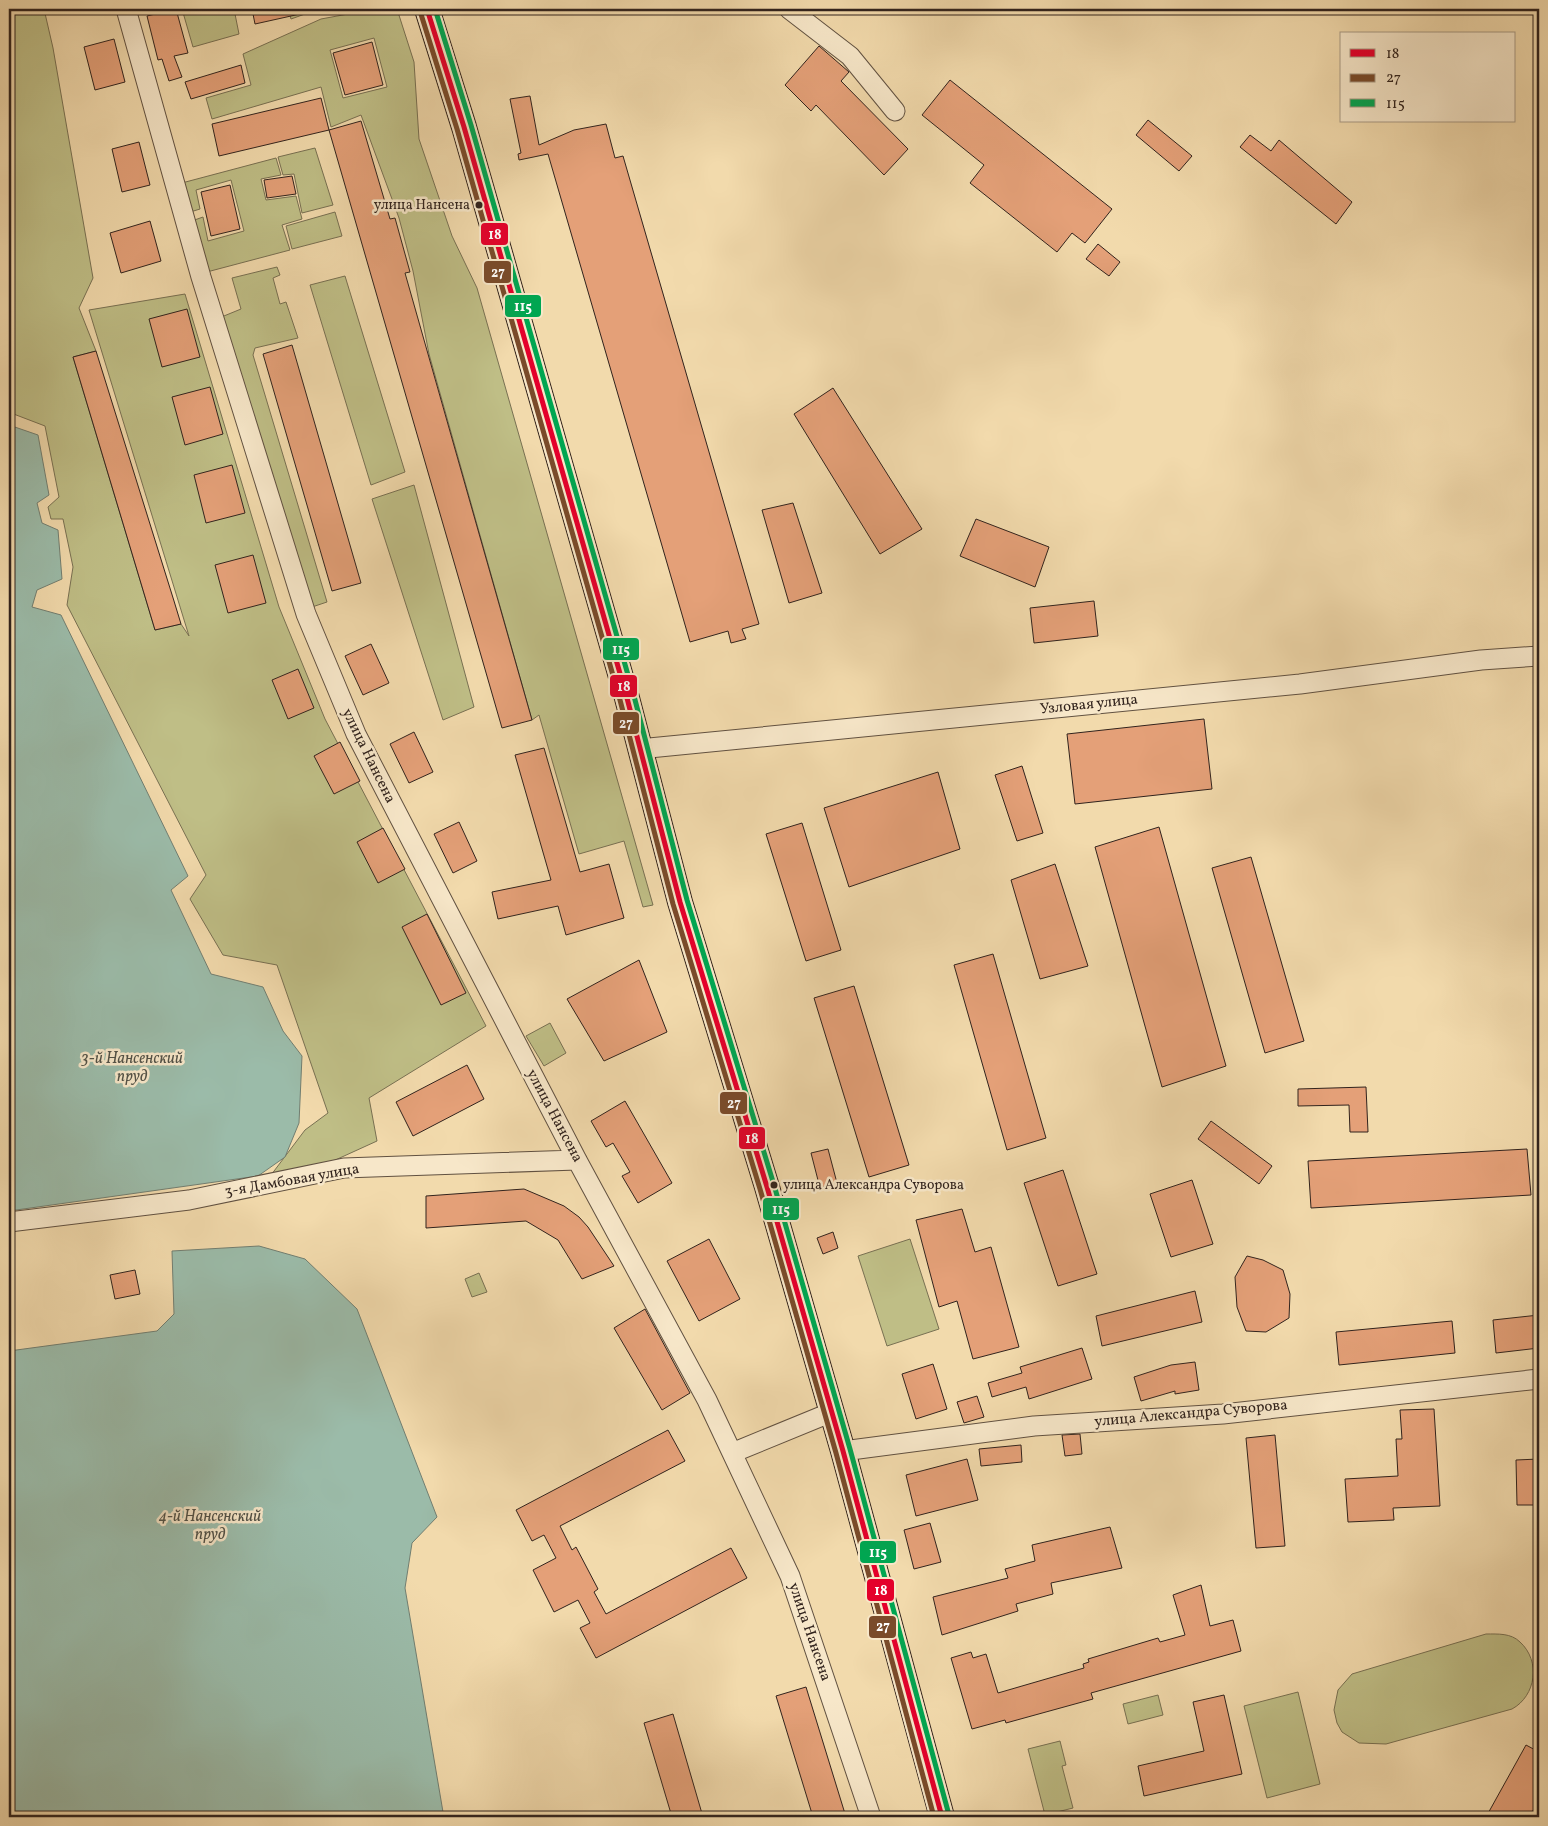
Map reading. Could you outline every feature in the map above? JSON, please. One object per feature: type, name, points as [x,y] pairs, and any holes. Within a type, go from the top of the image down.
[{"type":"main road","points":[[427,9],[466,136],[624,689],[680,902],[832,1412],[942,1817]]},
{"type":"street","name":"улица Нансена","points":[[126,9],[201,277],[306,614],[356,734],[577,1160],[693,1374],[790,1576],[871,1817]]},
{"type":"street","points":[[788,9],[850,56],[895,111]]},
{"type":"street","name":"Узловая улица","points":[[639,749],[1300,684],[1481,660],[1539,656]]},
{"type":"street","name":"3-я Дамбовая улица","points":[[9,1222],[189,1200],[344,1168],[577,1160]]},
{"type":"street","name":"улица Александра Суворова","points":[[843,1451],[1034,1426],[1223,1414],[1539,1379]]},
{"type":"street","points":[[732,1453],[832,1412]]},
{"type":"shaded area","points":[[9,9],[44,9],[53,48],[93,278],[79,308],[96,351],[73,357],[155,630],[181,624],[189,636],[89,310],[185,294],[279,607],[325,719],[486,1026],[369,1098],[377,1141],[298,1177],[262,1187],[305,1130],[328,1113],[277,965],[223,955],[190,899],[206,875],[67,605],[73,567],[63,519],[51,519],[48,507],[59,497],[45,426],[11,413],[9,400]]},
{"type":"shaded area","points":[[182,9],[234,9],[239,34],[193,47]]},
{"type":"shaded area","points":[[288,9],[319,9],[291,19]]},
{"type":"shaded area","points":[[375,9],[397,9],[414,62],[419,139],[452,236],[477,288],[653,905],[643,907],[624,841],[579,854],[539,715],[532,720],[429,354],[413,271],[399,218],[361,115],[331,127],[321,87],[212,119],[206,98],[251,85],[243,54],[321,19]],"holes":[[[374,38],[387,87],[343,98],[330,50]]]},
{"type":"shaded area","points":[[315,148],[333,205],[302,213],[294,174],[283,175],[278,157]]},
{"type":"shaded area","points":[[276,158],[281,175],[261,179],[266,200],[296,196],[302,219],[282,225],[290,250],[203,273],[189,222],[203,217],[208,241],[244,231],[231,180],[196,190],[200,209],[187,213],[178,184]]},
{"type":"shaded area","points":[[335,212],[342,236],[292,249],[286,226]]},
{"type":"shaded area","points":[[277,267],[280,275],[273,278],[280,304],[286,302],[298,338],[255,348],[253,355],[327,602],[309,608],[219,318],[241,309],[232,278]]},
{"type":"shaded area","points":[[345,276],[405,472],[371,485],[310,285]]},
{"type":"shaded area","points":[[414,485],[474,707],[443,720],[372,499]]},
{"type":"shaded area","points":[[550,1023],[566,1053],[544,1066],[526,1036]]},
{"type":"shaded area","points":[[910,1239],[939,1329],[887,1346],[858,1256]]},
{"type":"shaded area","points":[[479,1273],[487,1292],[472,1297],[465,1279]]},
{"type":"shaded area","points":[[1486,1634],[1513,1637],[1527,1650],[1531,1659],[1533,1678],[1531,1687],[1520,1703],[1512,1709],[1386,1744],[1359,1743],[1342,1732],[1337,1723],[1334,1710],[1338,1690],[1352,1674]]},
{"type":"shaded area","points":[[1298,1692],[1320,1784],[1267,1798],[1244,1706]]},
{"type":"shaded area","points":[[1158,1695],[1163,1715],[1128,1724],[1123,1704]]},
{"type":"shaded area","points":[[1060,1741],[1066,1765],[1062,1766],[1073,1808],[1045,1815],[1028,1749]]},
{"type":"water","name":"3-й Нансенский пруд","points":[[9,425],[38,435],[49,495],[37,503],[42,523],[58,530],[62,579],[37,590],[32,607],[61,615],[188,876],[171,890],[211,974],[263,987],[283,1031],[302,1056],[299,1123],[285,1157],[258,1176],[9,1211]]},
{"type":"water","name":"4-й Нансенский пруд","points":[[259,1246],[305,1259],[357,1309],[437,1517],[412,1543],[405,1588],[443,1812],[481,1817],[9,1817],[9,1351],[157,1331],[174,1314],[172,1251]]},
{"type":"building","points":[[176,9],[188,53],[174,56],[182,77],[169,81],[162,59],[158,60],[147,16]]},
{"type":"building","points":[[252,9],[299,9],[300,14],[255,24]]},
{"type":"building","points":[[114,39],[125,82],[95,90],[84,47]]},
{"type":"building","points":[[372,42],[383,85],[345,95],[333,53]]},
{"type":"building","points":[[819,46],[849,72],[841,81],[908,149],[884,175],[816,105],[811,111],[785,85]]},
{"type":"building","points":[[241,65],[245,83],[191,99],[185,82]]},
{"type":"building","points":[[950,80],[1112,209],[1085,243],[1072,233],[1057,252],[970,183],[984,165],[922,115]]},
{"type":"building","points":[[530,96],[539,145],[574,130],[606,124],[615,158],[623,156],[759,624],[742,629],[746,639],[731,643],[728,631],[690,642],[548,154],[519,160],[518,154],[521,153],[510,99]]},
{"type":"building","points":[[321,98],[329,130],[219,156],[212,124]]},
{"type":"building","points":[[1148,120],[1192,156],[1179,171],[1136,135]]},
{"type":"building","points":[[361,121],[390,219],[395,218],[410,272],[405,273],[532,720],[502,728],[329,130]]},
{"type":"building","points":[[1250,135],[1271,151],[1279,140],[1352,202],[1336,224],[1240,147]]},
{"type":"building","points":[[139,142],[150,185],[122,192],[112,149]]},
{"type":"building","points":[[292,176],[296,194],[267,198],[264,180]]},
{"type":"building","points":[[230,185],[240,229],[211,236],[201,192]]},
{"type":"building","points":[[150,221],[161,261],[121,273],[110,233]]},
{"type":"building","points":[[1098,244],[1120,262],[1109,276],[1086,259]]},
{"type":"building","points":[[187,309],[200,357],[162,367],[149,319]]},
{"type":"building","points":[[292,345],[361,583],[332,591],[263,354]]},
{"type":"building","points":[[96,351],[181,624],[155,630],[73,357]]},
{"type":"building","points":[[210,387],[223,434],[185,445],[172,397]]},
{"type":"building","points":[[833,388],[922,529],[880,554],[794,414]]},
{"type":"building","points":[[232,465],[245,513],[206,523],[194,475]]},
{"type":"building","points":[[793,503],[822,593],[789,603],[762,510]]},
{"type":"building","points":[[976,519],[1049,547],[1035,587],[960,556]]},
{"type":"building","points":[[253,555],[266,603],[228,613],[215,565]]},
{"type":"building","points":[[1094,601],[1098,636],[1034,643],[1030,608]]},
{"type":"building","points":[[371,644],[389,683],[363,695],[345,656]]},
{"type":"building","points":[[298,669],[314,708],[288,719],[272,680]]},
{"type":"building","points":[[1204,719],[1212,789],[1075,804],[1067,734]]},
{"type":"building","points":[[414,732],[433,772],[409,783],[390,744]]},
{"type":"building","points":[[340,742],[360,781],[334,794],[314,756]]},
{"type":"building","points":[[544,748],[580,872],[609,864],[624,918],[566,935],[558,906],[498,919],[492,892],[551,880],[515,755]]},
{"type":"building","points":[[1022,766],[1043,833],[1017,841],[995,775]]},
{"type":"building","points":[[938,772],[960,849],[849,887],[824,808]]},
{"type":"building","points":[[459,822],[477,861],[453,873],[434,834]]},
{"type":"building","points":[[802,823],[841,950],[806,961],[766,834]]},
{"type":"building","points":[[1159,827],[1226,1066],[1162,1087],[1095,847]]},
{"type":"building","points":[[383,828],[405,869],[378,883],[357,842]]},
{"type":"building","points":[[1251,857],[1304,1041],[1265,1053],[1212,868]]},
{"type":"building","points":[[1055,864],[1088,966],[1040,979],[1011,880]]},
{"type":"building","points":[[427,914],[466,993],[441,1005],[402,927]]},
{"type":"building","points":[[993,954],[1046,1138],[1007,1150],[954,965]]},
{"type":"building","points":[[639,960],[667,1032],[604,1061],[567,999]]},
{"type":"building","points":[[854,986],[909,1165],[869,1177],[814,998]]},
{"type":"building","points":[[467,1065],[484,1099],[413,1136],[396,1102]]},
{"type":"building","points":[[1366,1087],[1368,1132],[1350,1132],[1349,1105],[1298,1106],[1298,1089]]},
{"type":"building","points":[[625,1101],[672,1183],[638,1203],[622,1176],[630,1172],[613,1143],[606,1147],[591,1121]]},
{"type":"building","points":[[1211,1121],[1272,1166],[1259,1184],[1198,1139]]},
{"type":"building","points":[[828,1149],[837,1183],[820,1188],[811,1153]]},
{"type":"building","points":[[1527,1149],[1531,1195],[1311,1208],[1308,1161]]},
{"type":"building","points":[[1063,1170],[1097,1274],[1058,1286],[1024,1183]]},
{"type":"building","points":[[1192,1180],[1213,1244],[1171,1257],[1150,1194]]},
{"type":"building","points":[[524,1189],[564,1206],[579,1217],[588,1227],[614,1266],[582,1279],[558,1240],[526,1221],[426,1228],[426,1196]]},
{"type":"building","points":[[962,1209],[975,1252],[991,1247],[1019,1347],[973,1359],[957,1301],[939,1307],[916,1220]]},
{"type":"building","points":[[833,1232],[838,1248],[823,1254],[817,1238]]},
{"type":"building","points":[[709,1239],[740,1299],[699,1321],[667,1261]]},
{"type":"building","points":[[1247,1256],[1263,1260],[1283,1270],[1290,1294],[1289,1318],[1266,1332],[1246,1331],[1237,1307],[1235,1277]]},
{"type":"building","points":[[135,1270],[140,1294],[115,1299],[110,1275]]},
{"type":"building","points":[[1195,1291],[1202,1322],[1102,1346],[1096,1316]]},
{"type":"building","points":[[645,1309],[690,1393],[662,1410],[614,1328]]},
{"type":"building","points":[[1539,1315],[1539,1348],[1496,1353],[1493,1320]]},
{"type":"building","points":[[1452,1321],[1455,1353],[1339,1365],[1336,1332]]},
{"type":"building","points":[[1082,1348],[1092,1379],[1029,1399],[1026,1387],[992,1397],[988,1383],[1022,1373],[1020,1367]]},
{"type":"building","points":[[1195,1362],[1199,1390],[1175,1394],[1175,1391],[1141,1401],[1134,1377],[1171,1365]]},
{"type":"building","points":[[933,1364],[947,1409],[916,1419],[902,1374]]},
{"type":"building","points":[[977,1396],[984,1417],[964,1423],[957,1402]]},
{"type":"building","points":[[1434,1409],[1440,1506],[1393,1508],[1394,1520],[1348,1522],[1345,1479],[1398,1476],[1396,1439],[1402,1439],[1400,1410]]},
{"type":"building","points":[[668,1430],[685,1461],[560,1526],[572,1550],[576,1547],[598,1589],[594,1592],[606,1614],[731,1548],[747,1578],[596,1658],[580,1628],[590,1623],[578,1600],[554,1612],[533,1570],[556,1558],[544,1535],[532,1541],[516,1510]]},
{"type":"building","points":[[1080,1434],[1082,1454],[1065,1456],[1062,1435]]},
{"type":"building","points":[[1275,1435],[1285,1546],[1256,1548],[1246,1438]]},
{"type":"building","points":[[1021,1445],[1022,1462],[981,1466],[979,1449]]},
{"type":"building","points":[[967,1459],[978,1500],[916,1516],[906,1475]]},
{"type":"building","points":[[1539,1459],[1539,1505],[1517,1505],[1516,1460]]},
{"type":"building","points":[[930,1523],[941,1562],[914,1569],[904,1530]]},
{"type":"building","points":[[1110,1527],[1122,1568],[1051,1583],[1053,1594],[1016,1604],[1018,1611],[942,1635],[933,1597],[1008,1578],[1005,1569],[1035,1561],[1032,1545]]},
{"type":"building","points":[[1201,1585],[1210,1626],[1233,1620],[1241,1651],[1091,1693],[1093,1699],[1006,1723],[1005,1720],[972,1729],[951,1658],[971,1652],[973,1658],[986,1654],[998,1693],[1084,1668],[1083,1664],[1089,1662],[1088,1659],[1158,1638],[1160,1642],[1185,1635],[1173,1595]]},
{"type":"building","points":[[806,1687],[846,1817],[813,1817],[776,1696]]},
{"type":"building","points":[[1224,1695],[1242,1774],[1144,1796],[1138,1766],[1204,1751],[1193,1702]]},
{"type":"building","points":[[673,1714],[703,1817],[672,1817],[644,1723]]},
{"type":"building","points":[[1526,1745],[1539,1752],[1539,1808],[1535,1807],[1529,1817],[1486,1817]]},
{"type":"transit line","name":"18","points":[[427,9],[464,127],[627,698],[680,902],[767,1187],[843,1451],[942,1817]]},
{"type":"transit line","name":"115","points":[[435,9],[471,125],[634,696],[687,900],[774,1185],[850,1449],[949,1815]]},
{"type":"transit line","name":"27","points":[[420,11],[457,129],[620,700],[673,904],[760,1189],[836,1453],[934,1817]]},
{"type":"place","name":"улица Нансена","points":[[479,205]]},
{"type":"place","name":"улица Александра Суворова","points":[[774,1185]]}]
